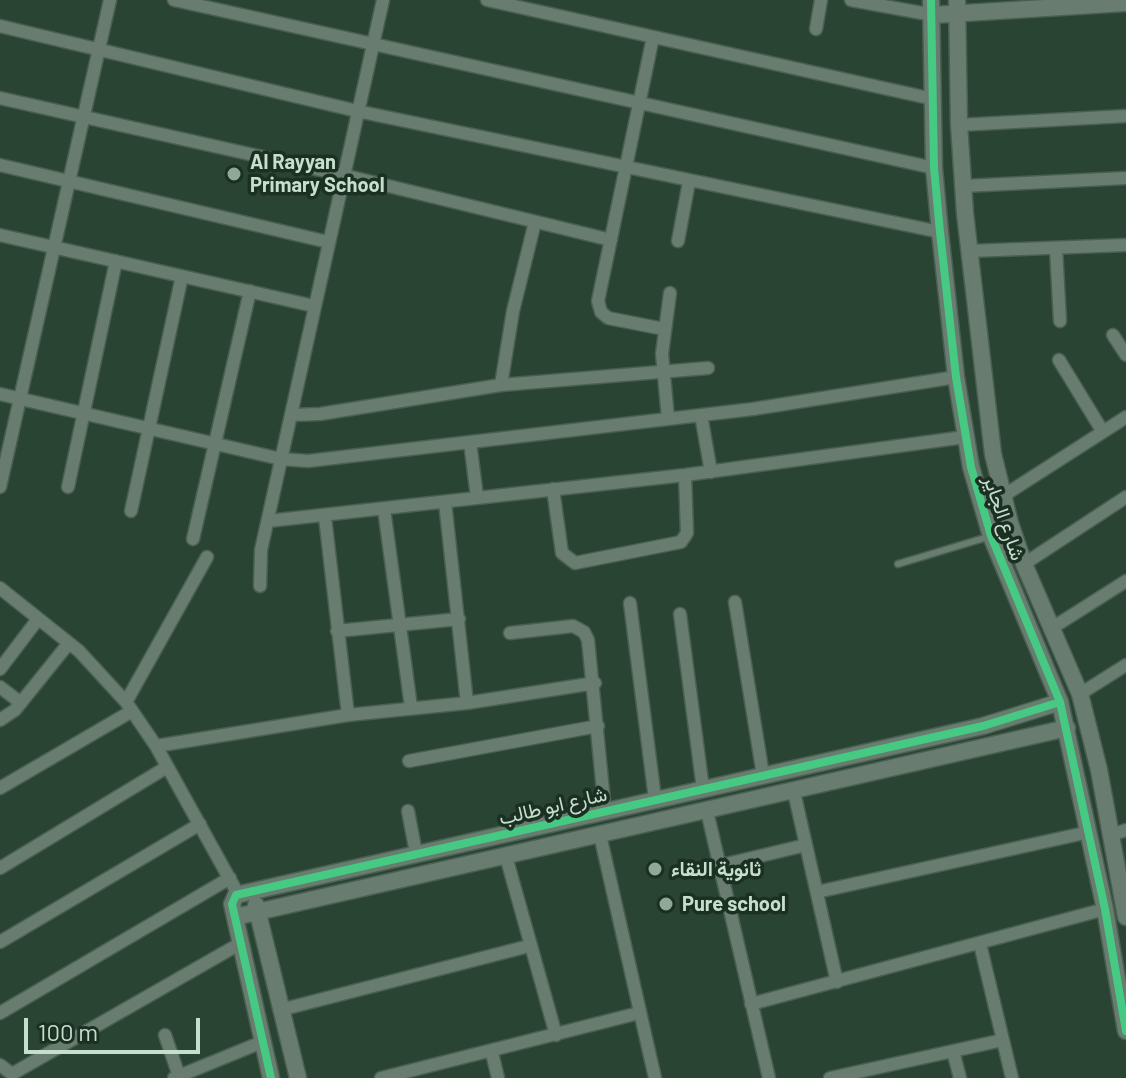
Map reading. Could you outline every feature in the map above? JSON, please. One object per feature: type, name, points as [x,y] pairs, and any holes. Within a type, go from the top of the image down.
[{"type":"street","points":[[0,487],[110,0]]},
{"type":"street","points":[[174,0],[934,168]]},
{"type":"street","points":[[260,586],[261,550],[383,0]]},
{"type":"street","points":[[487,0],[933,99]]},
{"type":"street","points":[[816,29],[821,0]]},
{"type":"street","points":[[851,0],[932,7],[1126,3]]},
{"type":"street","name":"شارع الجاير","points":[[932,7],[934,168],[965,437],[991,536],[1060,702],[1105,909],[1126,1031]]},
{"type":"street","name":"شارع الجاير","points":[[958,7],[959,125],[969,251],[983,376],[1003,496],[1024,564],[1080,694],[1119,833],[1126,917]]},
{"type":"street","points":[[0,26],[98,52],[357,111],[940,232]]},
{"type":"street","points":[[653,37],[598,301],[601,312],[608,318],[664,329]]},
{"type":"street","points":[[0,98],[343,175],[611,240]]},
{"type":"street","points":[[959,125],[1126,116]]},
{"type":"street","points":[[0,165],[328,242]]},
{"type":"street","points":[[964,186],[1126,178]]},
{"type":"street","points":[[678,241],[689,182]]},
{"type":"street","points":[[501,385],[513,311],[535,222]]},
{"type":"street","points":[[0,235],[314,306]]},
{"type":"street","points":[[969,251],[1126,245]]},
{"type":"street","points":[[1056,248],[1060,321]]},
{"type":"street","points":[[68,487],[116,261]]},
{"type":"street","points":[[131,511],[182,276]]},
{"type":"street","points":[[193,539],[250,291]]},
{"type":"street","points":[[668,418],[664,329],[670,293]]},
{"type":"street","points":[[1113,335],[1126,355]]},
{"type":"street","points":[[1059,360],[1103,432]]},
{"type":"street","points":[[291,415],[320,414],[501,385],[708,368]]},
{"type":"street","points":[[0,394],[281,459],[308,461],[701,415],[956,377],[983,376]]},
{"type":"street","points":[[701,415],[711,472]]},
{"type":"street","points":[[1003,496],[1126,417]]},
{"type":"street","points":[[268,521],[711,472],[965,437]]},
{"type":"street","points":[[470,442],[477,497]]},
{"type":"street","points":[[553,489],[562,553],[575,563],[681,542],[687,533],[685,475]]},
{"type":"street","points":[[1024,564],[1126,497]]},
{"type":"street","points":[[445,502],[467,703]]},
{"type":"street","points":[[384,509],[411,707]]},
{"type":"street","points":[[325,517],[348,715]]},
{"type":"street","points":[[0,788],[129,706],[207,557]]},
{"type":"street","points":[[1052,628],[1126,581]]},
{"type":"street","points":[[0,588],[106,676],[156,746],[230,878],[246,892],[257,912],[298,1078]]},
{"type":"street","points":[[735,602],[763,775]]},
{"type":"street","points":[[630,603],[655,799]]},
{"type":"street","points":[[680,614],[703,789]]},
{"type":"street","points":[[0,669],[38,619]]},
{"type":"street","points":[[337,631],[459,619]]},
{"type":"street","points":[[510,633],[573,626],[584,632],[595,683],[605,811]]},
{"type":"street","points":[[0,720],[21,703],[69,643]]},
{"type":"street","points":[[1080,694],[1126,665]]},
{"type":"street","points":[[156,746],[348,715],[467,703],[595,683]]},
{"type":"street","points":[[0,687],[21,703]]},
{"type":"street","name":"شارع ابو طالب","points":[[246,892],[983,726],[1060,702]]},
{"type":"street","points":[[409,761],[598,726]]},
{"type":"street","points":[[983,726],[990,747]]},
{"type":"street","name":"شارع ابو طالب","points":[[235,917],[1067,728]]},
{"type":"street","points":[[0,868],[167,767]]},
{"type":"street","points":[[794,792],[837,982]]},
{"type":"street","points":[[408,811],[416,853]]},
{"type":"street","points":[[707,811],[769,1078]]},
{"type":"street","points":[[0,942],[200,824]]},
{"type":"street","points":[[817,892],[1089,832]]},
{"type":"street","points":[[600,835],[655,1078]]},
{"type":"street","points":[[718,866],[806,845]]},
{"type":"street","points":[[507,860],[556,1035]]},
{"type":"street","points":[[368,864],[373,886]]},
{"type":"street","points":[[0,1013],[230,878]]},
{"type":"street","points":[[246,892],[232,902],[271,1078]]},
{"type":"street","points":[[751,1004],[1105,909]]},
{"type":"street","points":[[0,1065],[12,1074],[241,943]]},
{"type":"street","points":[[980,944],[1012,1078]]},
{"type":"street","points":[[280,1010],[529,946]]},
{"type":"street","points":[[381,1078],[401,1076],[639,1013]]},
{"type":"street","points":[[165,1035],[177,1077],[262,1042]]},
{"type":"street","points":[[830,1078],[860,1075],[1003,1040]]},
{"type":"street","points":[[953,1051],[960,1078]]},
{"type":"street","points":[[492,1053],[498,1078]]},
{"type":"lane","points":[[898,564],[991,536]]},
{"type":"cycle path","points":[[931,0],[934,168],[956,377],[971,467],[991,536],[1060,702],[1105,909],[1126,1031]]},
{"type":"cycle path","points":[[271,1078],[232,904],[236,895],[983,726],[1060,702]]},
{"type":"place","name":"Al Rayyan Primary School","points":[[234,174]]},
{"type":"place","name":"ثانوية النقاء","points":[[655,869]]},
{"type":"place","name":"Pure school","points":[[666,904]]}]
